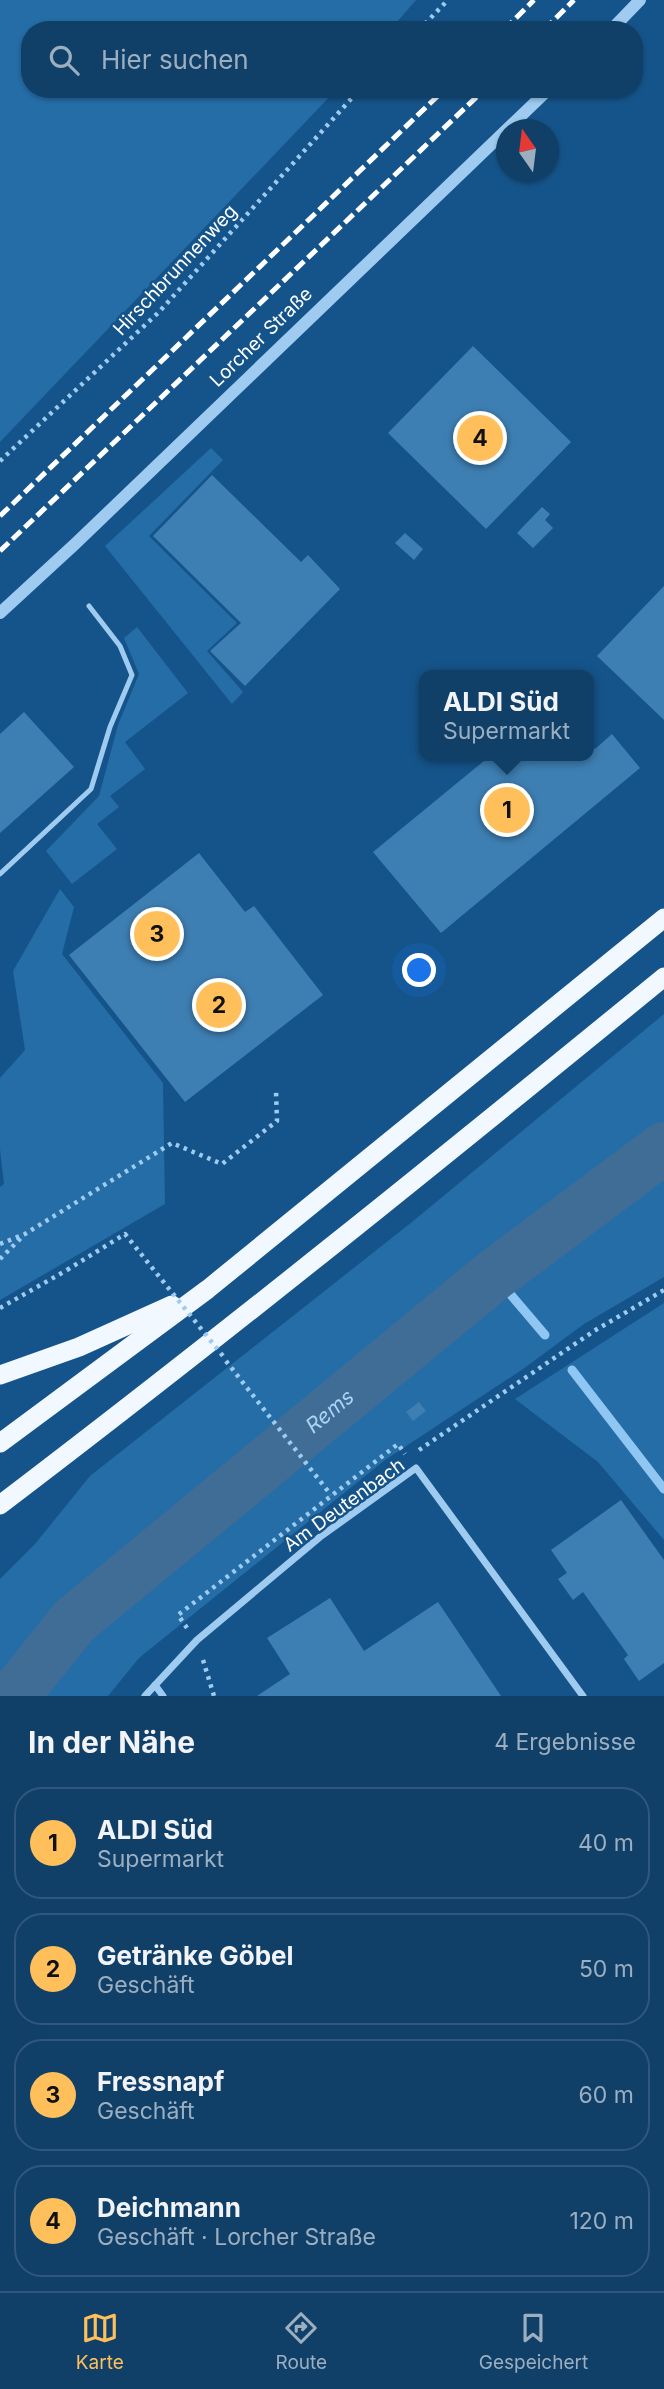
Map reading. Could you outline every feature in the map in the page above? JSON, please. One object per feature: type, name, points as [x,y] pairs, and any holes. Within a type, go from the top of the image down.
[{"type":"highway","points":[[0,1443],[208,1289],[664,918]]},
{"type":"highway","points":[[0,1505],[340,1241],[664,977]]},
{"type":"highway","points":[[0,1375],[79,1347],[208,1289]]},
{"type":"street","points":[[620,21],[640,0]]},
{"type":"street","name":"Lorcher Straße","points":[[0,612],[75,544],[539,98]]},
{"type":"street","name":"Am Deutenbach","points":[[145,1696],[197,1640],[320,1537],[416,1468],[583,1696]]},
{"type":"street","points":[[155,1685],[163,1696]]},
{"type":"lane","points":[[0,874],[91,789],[110,727],[132,676],[120,646],[89,606]]},
{"type":"path","points":[[428,21],[448,0]]},
{"type":"path","name":"Hirschbrunnenweg","points":[[0,461],[159,312],[352,98]]},
{"type":"path","points":[[0,1244],[25,1234],[172,1143],[222,1164],[277,1121],[276,1091]]},
{"type":"path","points":[[0,1259],[25,1234]]},
{"type":"path","points":[[0,1308],[125,1234],[331,1495]]},
{"type":"path","points":[[408,1458],[594,1331],[664,1290]]},
{"type":"path","points":[[214,1696],[197,1640],[178,1615],[398,1444],[416,1468]]},
{"type":"shaded area","points":[[0,0],[416,0],[398,21],[21,21],[21,98],[328,98],[0,442]]},
{"type":"shaded area","points":[[211,448],[223,460],[149,536],[237,623],[207,651],[243,692],[232,704],[105,546]]},
{"type":"shaded area","points":[[137,627],[188,693],[125,742],[145,769],[110,796],[119,807],[97,824],[117,849],[72,884],[46,851],[99,796],[118,725],[139,674],[124,638]]},
{"type":"shaded area","points":[[60,889],[74,907],[62,954],[163,1083],[165,1204],[0,1300],[0,1187],[4,1184],[0,1149],[0,1078],[25,1050],[13,971]]},
{"type":"shaded area","points":[[664,1014],[664,1277],[584,1324],[523,1369],[385,1460],[139,1658],[108,1696],[0,1696],[0,1579],[35,1544],[90,1476],[412,1222]]},
{"type":"shaded area","points":[[664,1303],[664,1540],[598,1462],[515,1399]]},
{"type":"building","points":[[473,346],[571,442],[486,529],[388,433]]},
{"type":"building","points":[[212,475],[301,562],[308,555],[340,589],[245,686],[210,651],[241,623],[153,536]]},
{"type":"building","points":[[542,507],[550,514],[545,520],[553,528],[533,548],[517,533]]},
{"type":"building","points":[[405,533],[423,549],[414,560],[395,543]]},
{"type":"building","points":[[664,586],[664,720],[597,656]]},
{"type":"building","points":[[24,712],[74,767],[0,833],[0,734]]},
{"type":"building","points":[[612,734],[640,768],[441,933],[373,852],[484,761],[594,761],[595,749]]},
{"type":"building","points":[[199,853],[245,912],[254,906],[323,995],[185,1102],[69,955]]},
{"type":"building","points":[[419,1402],[426,1411],[413,1421],[406,1412]]},
{"type":"building","points":[[621,1500],[664,1560],[664,1663],[639,1681],[624,1659],[628,1655],[583,1592],[573,1600],[558,1579],[567,1573],[551,1550]]},
{"type":"building","points":[[330,1598],[364,1651],[438,1602],[501,1696],[257,1696],[290,1674],[267,1638]]},
{"type":"waterway","name":"Rems","points":[[14,1696],[74,1621],[494,1275],[664,1148]]},
{"type":"waterway","points":[[494,1275],[545,1335]]},
{"type":"waterway","points":[[572,1370],[664,1489]]},
{"type":"railway","points":[[513,21],[534,0]]},
{"type":"railway","points":[[553,21],[574,0]]},
{"type":"railway","points":[[0,516],[436,98]]},
{"type":"railway","points":[[0,551],[476,98]]},
{"type":"place","name":"Deichmann","points":[[480,438]]},
{"type":"place","name":"ALDI Süd","points":[[507,810]]},
{"type":"place","name":"Fressnapf","points":[[157,934]]},
{"type":"place","name":"Getränke Göbel","points":[[219,1005]]}]
